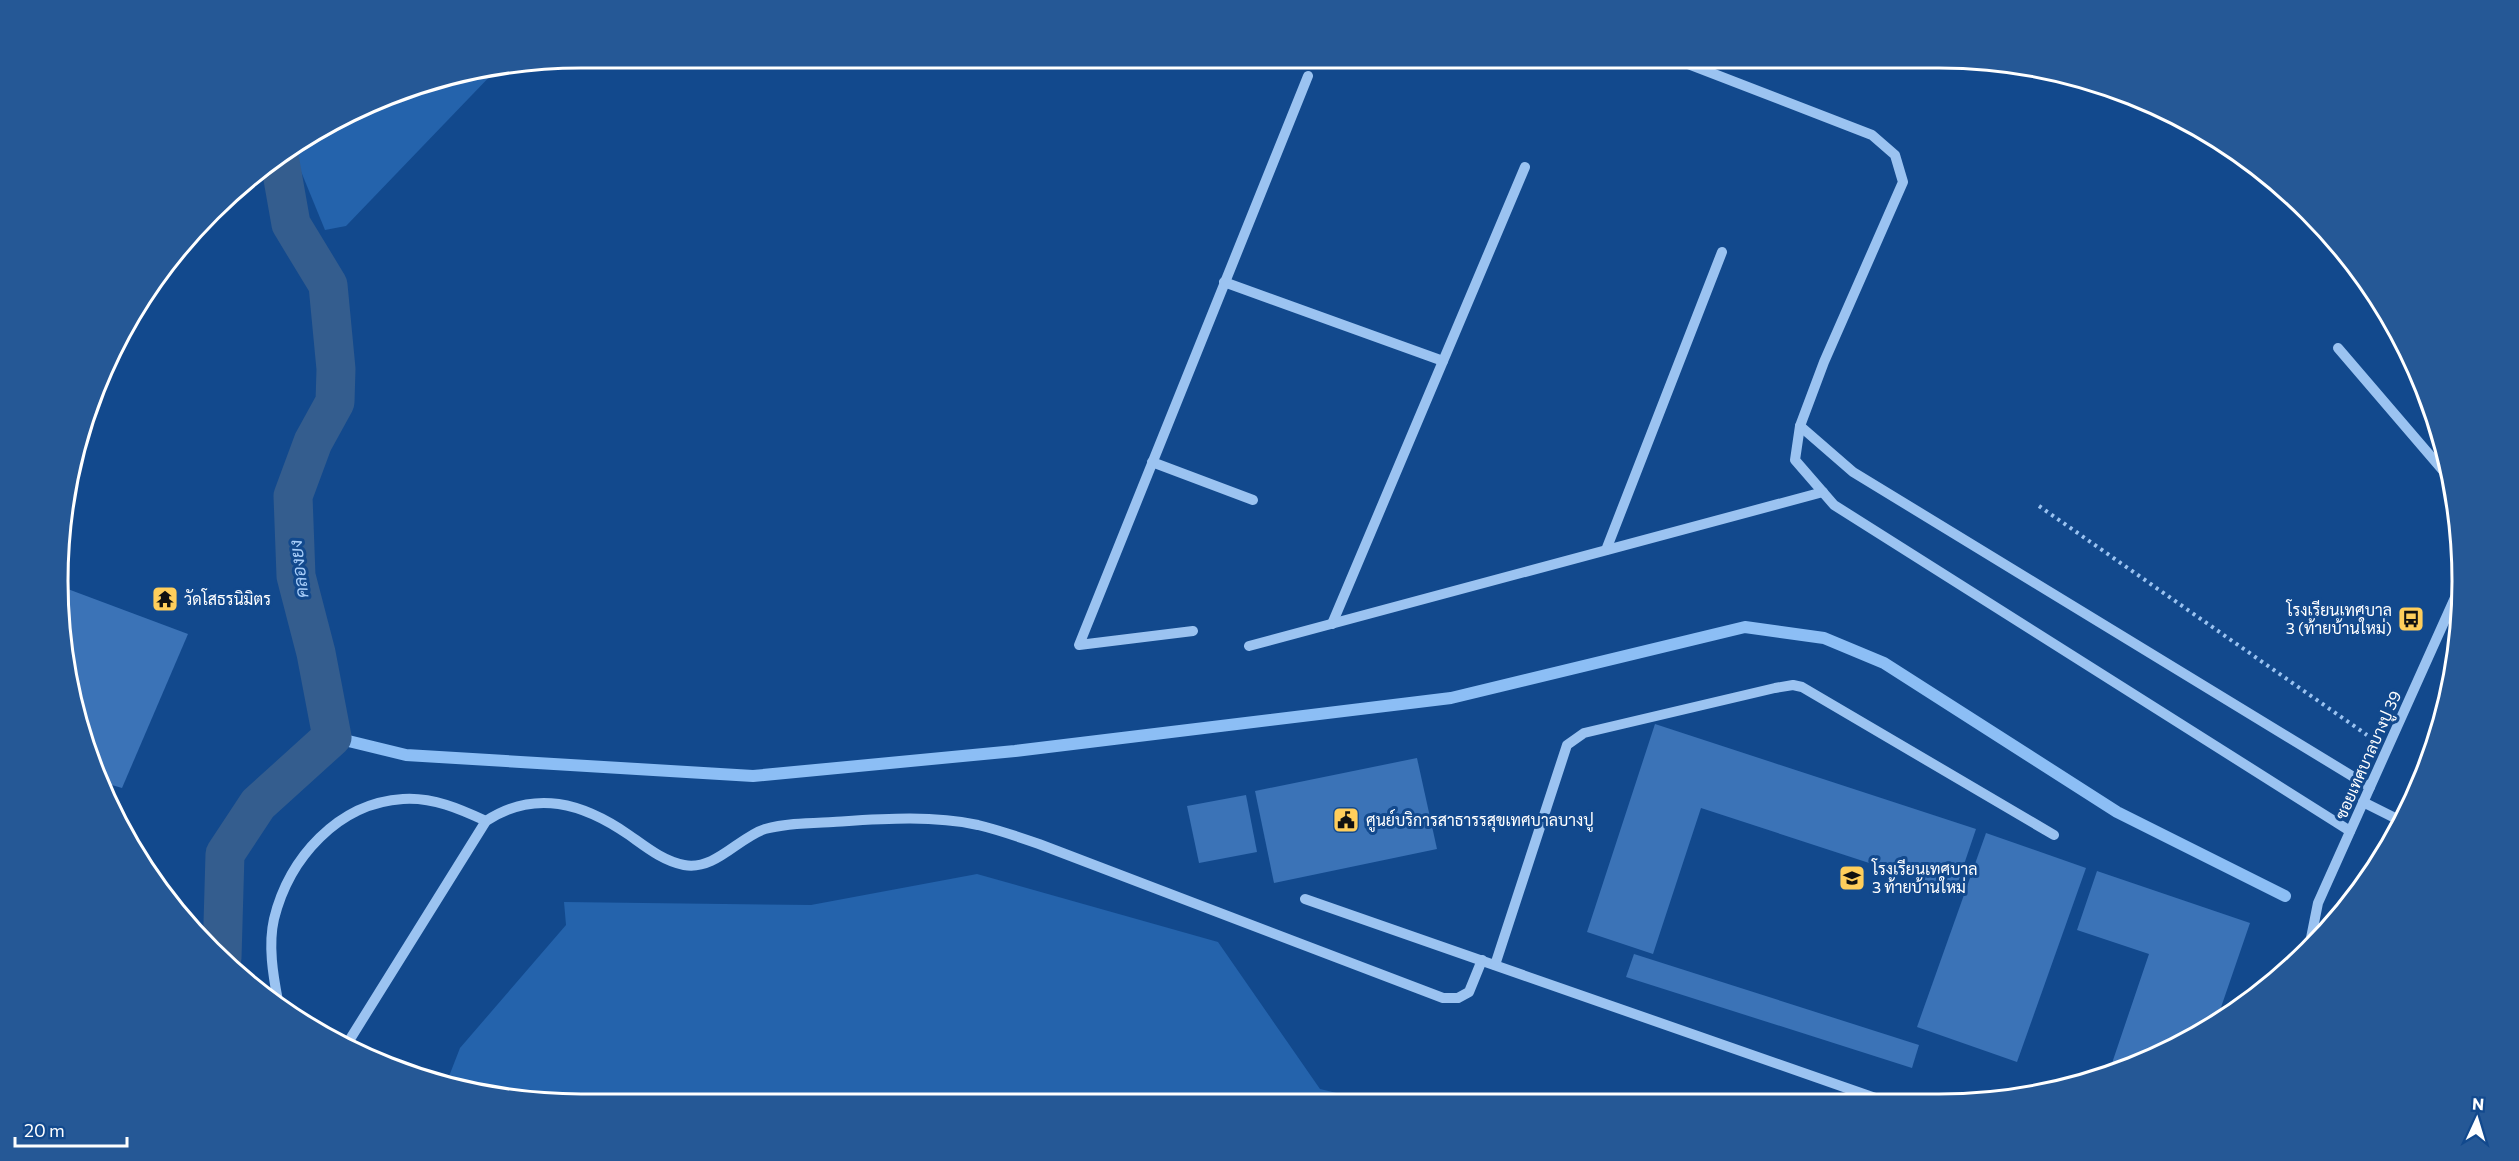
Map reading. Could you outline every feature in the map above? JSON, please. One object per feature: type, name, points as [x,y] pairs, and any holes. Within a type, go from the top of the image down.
[{"type":"street","points":[[1696,67],[1872,135],[1895,155],[1903,182],[1824,362],[1800,426],[1796,460],[1834,506],[2350,831]]},
{"type":"street","points":[[1193,631],[1079,645],[1308,76]]},
{"type":"street","points":[[1332,624],[1525,167]]},
{"type":"street","points":[[1606,550],[1722,252]]},
{"type":"street","points":[[1224,282],[1443,361]]},
{"type":"street","points":[[2338,348],[2438,465]]},
{"type":"street","points":[[1800,426],[1853,472],[2370,787]]},
{"type":"street","points":[[1152,462],[1253,500]]},
{"type":"street","points":[[1249,646],[1823,492]]},
{"type":"street","name":"ซอยเทศบาลบางปู 39","points":[[2312,931],[2318,903],[2450,608]]},
{"type":"street","points":[[1495,964],[1567,746],[1584,733],[1674,712],[1793,685],[1802,687],[2054,835]]},
{"type":"street","points":[[277,994],[272,951],[274,919],[288,884],[305,855],[330,827],[355,810],[382,801],[404,798],[450,805],[486,821]]},
{"type":"street","points":[[350,1039],[486,821],[505,809],[532,802],[560,803],[606,819],[664,859],[686,866],[709,861],[764,829],[796,824],[902,818],[977,825],[1039,843],[1443,998],[1458,998],[1469,992],[1482,960]]},
{"type":"street","points":[[2363,802],[2394,817]]},
{"type":"street","points":[[1305,898],[1864,1094]]},
{"type":"path","points":[[2038,506],[2387,749]]},
{"type":"shaded area","points":[[491,75],[346,226],[325,230],[294,155],[354,120],[384,107],[448,85]]},
{"type":"shaded area","points":[[977,874],[1218,942],[1320,1089],[1341,1094],[580,1094],[514,1089],[449,1076],[460,1048],[566,925],[564,902],[811,905]]},
{"type":"building","points":[[68,589],[188,634],[122,788],[110,785],[85,713],[72,647]]},
{"type":"building","points":[[1655,724],[1976,829],[1955,891],[1701,808],[1653,954],[1587,932]]},
{"type":"building","name":"ศูนย์บริการสาธารรสุขเทศบาลบางปู","points":[[1417,758],[1437,849],[1274,883],[1255,791]]},
{"type":"building","points":[[1246,795],[1257,852],[1199,863],[1187,806]]},
{"type":"building","points":[[1986,833],[2086,868],[2017,1062],[1917,1027]]},
{"type":"building","points":[[2097,871],[2250,923],[2220,1009],[2165,1041],[2112,1063],[2149,954],[2077,930]]},
{"type":"building","points":[[1634,954],[1919,1045],[1912,1068],[1626,977]]},
{"type":"waterway","name":"คลองยง","points":[[222,947],[225,854],[258,804],[332,737],[316,653],[296,576],[293,496],[313,442],[335,402],[336,369],[328,285],[291,224],[281,165]]},
{"type":"waterway","points":[[332,737],[406,755],[753,776],[1015,751],[1451,698],[1745,627],[1824,638],[1884,663],[2117,812],[2285,896]]},
{"type":"place","name":"วัดโสธรนิมิตร","points":[[165,599]]},
{"type":"place","name":"โรงเรียนเทศบาล 3 (ท้ายบ้านใหม่)","points":[[2411,619]]},
{"type":"place","name":"ศูนย์บริการสาธารรสุขเทศบาลบางปู","points":[[1346,820]]},
{"type":"place","name":"โรงเรียนเทศบาล 3 ท้ายบ้านใหม่","points":[[1852,878]]}]
